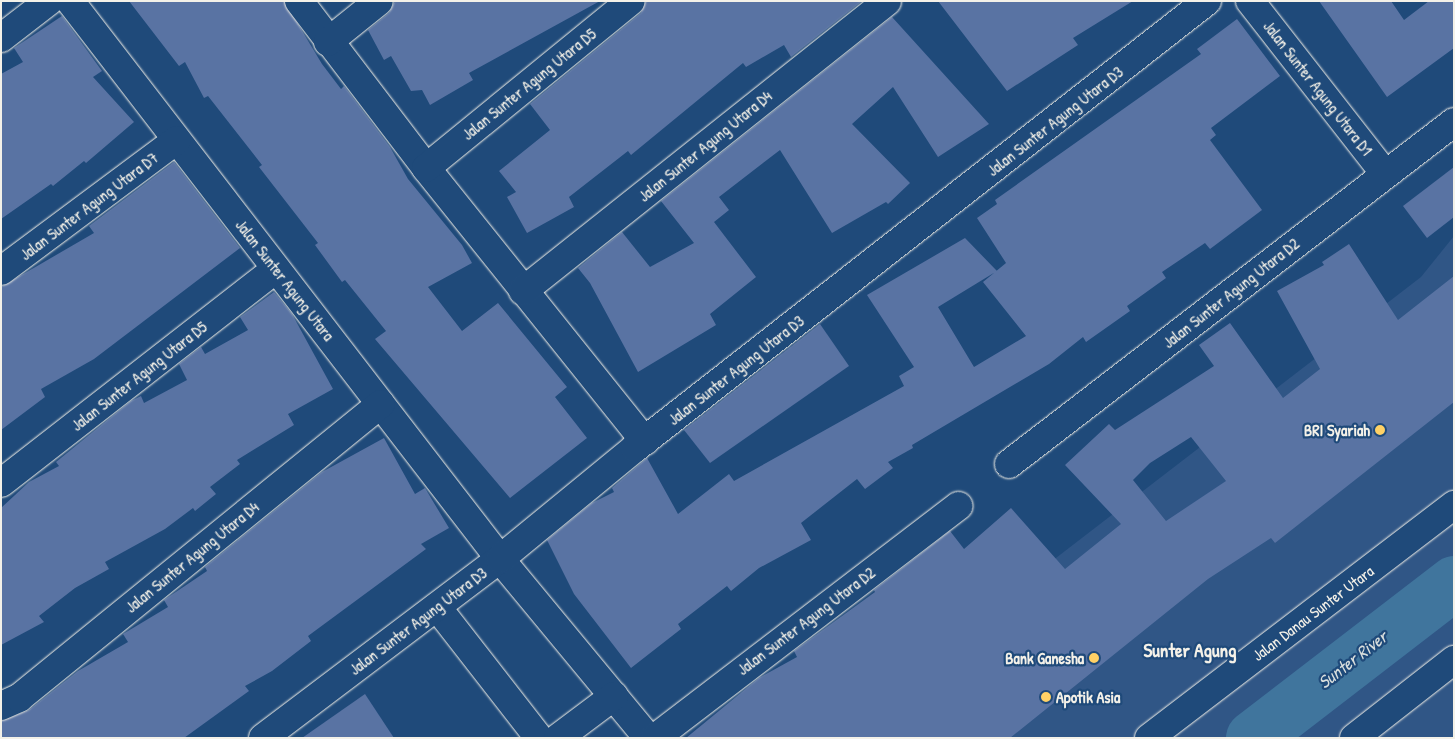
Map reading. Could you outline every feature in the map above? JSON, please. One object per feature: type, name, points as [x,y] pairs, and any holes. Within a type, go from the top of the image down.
[{"type":"street","points":[[1,38],[49,1]]},
{"type":"street","name":"Jalan Sunter Agung Utara","points":[[70,1],[500,560],[648,738]]},
{"type":"street","points":[[298,1],[523,291],[645,441]]},
{"type":"street","points":[[328,42],[379,1]]},
{"type":"street","name":"Jalan Sunter Agung Utara D5","points":[[426,168],[631,1]]},
{"type":"street","name":"Jalan Sunter Agung Utara D4","points":[[523,291],[887,1]]},
{"type":"street","name":"Jalan Sunter Agung Utara D3","points":[[263,738],[500,560],[645,441],[1208,1]]},
{"type":"street","name":"Jalan Sunter Agung Utara D1","points":[[1250,1],[1386,174]]},
{"type":"street","name":"Jalan Sunter Agung Utara D2","points":[[1009,464],[1454,122]]},
{"type":"street","name":"Jalan Sunter Agung Utara D7","points":[[1,271],[177,140]]},
{"type":"street","name":"Jalan Sunter Agung Utara D5","points":[[1,483],[276,269]]},
{"type":"street","name":"Jalan Sunter Agung Utara D4","points":[[1,706],[19,698],[381,404]]},
{"type":"street","name":"Jalan Sunter Agung Utara D2","points":[[655,738],[958,506]]},
{"type":"street","name":"Jalan Danau Sunter Utara","points":[[1149,738],[1454,506]]},
{"type":"street","points":[[437,607],[539,738]]},
{"type":"street","points":[[1354,738],[1454,660]]},
{"type":"street","points":[[558,738],[614,696]]},
{"type":"shaded area","points":[[1454,236],[1454,738],[822,738],[1421,277]]},
{"type":"building","points":[[129,1],[284,1],[322,64],[341,89],[344,86],[390,147],[408,179],[462,245],[472,263],[428,287],[462,331],[498,303],[567,387],[555,397],[587,438],[510,498],[375,339],[386,331],[345,280],[342,282],[315,245],[318,243],[259,167],[262,165],[208,96],[204,98],[185,62],[179,66]]},
{"type":"building","points":[[395,1],[600,1],[469,73],[473,80],[430,105],[422,90],[411,91],[391,56],[384,60],[368,30],[389,13]]},
{"type":"building","points":[[646,1],[862,1],[791,57],[784,45],[746,67],[743,63],[631,155],[628,151],[569,197],[574,207],[527,233],[507,197],[516,192],[499,171],[550,130],[530,104],[641,13]]},
{"type":"building","points":[[938,1],[1133,1],[1073,38],[1078,45],[1007,91]]},
{"type":"building","points":[[1319,1],[1391,1],[1404,20],[1429,1],[1454,1],[1454,48],[1387,97]]},
{"type":"building","points":[[62,16],[102,71],[93,77],[134,122],[86,163],[84,161],[53,186],[51,184],[1,219],[1,74],[23,62],[14,48]]},
{"type":"building","points":[[892,17],[989,124],[938,157],[893,87],[852,124],[910,183],[888,204],[886,202],[832,233],[780,150],[719,197],[729,210],[714,222],[756,277],[710,314],[716,325],[638,372],[590,283],[578,268],[622,232],[650,267],[694,243],[661,201]]},
{"type":"building","points":[[1237,19],[1280,76],[1211,128],[1216,135],[1210,140],[1262,210],[1210,249],[1205,243],[1162,272],[1166,278],[1127,306],[1130,311],[1086,342],[1083,337],[1049,364],[912,445],[913,448],[888,462],[893,468],[865,489],[857,479],[801,523],[811,540],[759,568],[731,591],[727,586],[678,624],[681,629],[631,668],[574,594],[547,540],[592,503],[614,492],[612,488],[647,458],[678,514],[729,474],[734,481],[904,386],[899,376],[914,367],[867,295],[965,238],[997,271],[1006,263],[977,218],[997,204],[995,200],[1201,54],[1197,49]],"holes":[[[994,273],[983,282],[1026,336],[974,367],[938,307]]]},
{"type":"building","points":[[174,162],[240,248],[94,359],[41,389],[45,397],[1,430],[1,287],[94,233],[89,226]]},
{"type":"building","points":[[1454,167],[1454,217],[1427,238],[1403,206]]},
{"type":"building","points":[[1349,244],[1398,320],[1454,276],[1454,402],[1275,543],[1271,538],[1208,579],[1010,738],[686,738],[759,678],[797,657],[794,651],[875,592],[874,590],[950,531],[964,549],[1011,508],[1065,569],[1121,524],[1065,465],[1109,424],[1115,430],[1214,366],[1199,345],[1230,323],[1283,398],[1320,369],[1277,291],[1324,265],[1322,262]],"holes":[[[1191,437],[1226,481],[1166,521],[1133,480],[1150,463]]]},
{"type":"building","points":[[274,292],[292,314],[333,389],[288,414],[294,425],[237,460],[240,464],[210,487],[216,494],[195,511],[193,508],[165,529],[105,562],[109,569],[75,588],[39,616],[44,622],[1,645],[1,508],[29,482],[59,466],[56,462],[131,401],[141,396],[144,403],[187,380],[179,364],[201,347],[205,354],[248,330],[240,317]]},
{"type":"building","points":[[820,324],[849,366],[710,463],[684,430]]},
{"type":"building","points":[[384,438],[415,494],[425,488],[449,528],[421,544],[426,549],[308,636],[311,641],[272,671],[245,686],[249,691],[184,738],[1,738],[1,721],[29,710],[78,671],[128,642],[123,634],[168,607],[164,600],[207,571],[205,567],[322,472]]},
{"type":"building","points":[[365,694],[394,738],[302,738]]},
{"type":"waterway","name":"Sunter River","points":[[1253,738],[1454,583]]},
{"type":"place","name":"BRI Syariah","points":[[1380,430]]},
{"type":"place","name":"Bank Ganesha","points":[[1094,658]]},
{"type":"place","name":"Apotik Asia","points":[[1046,697]]},
{"type":"district","name":"Sunter Agung","points":[[1190,651]]}]
